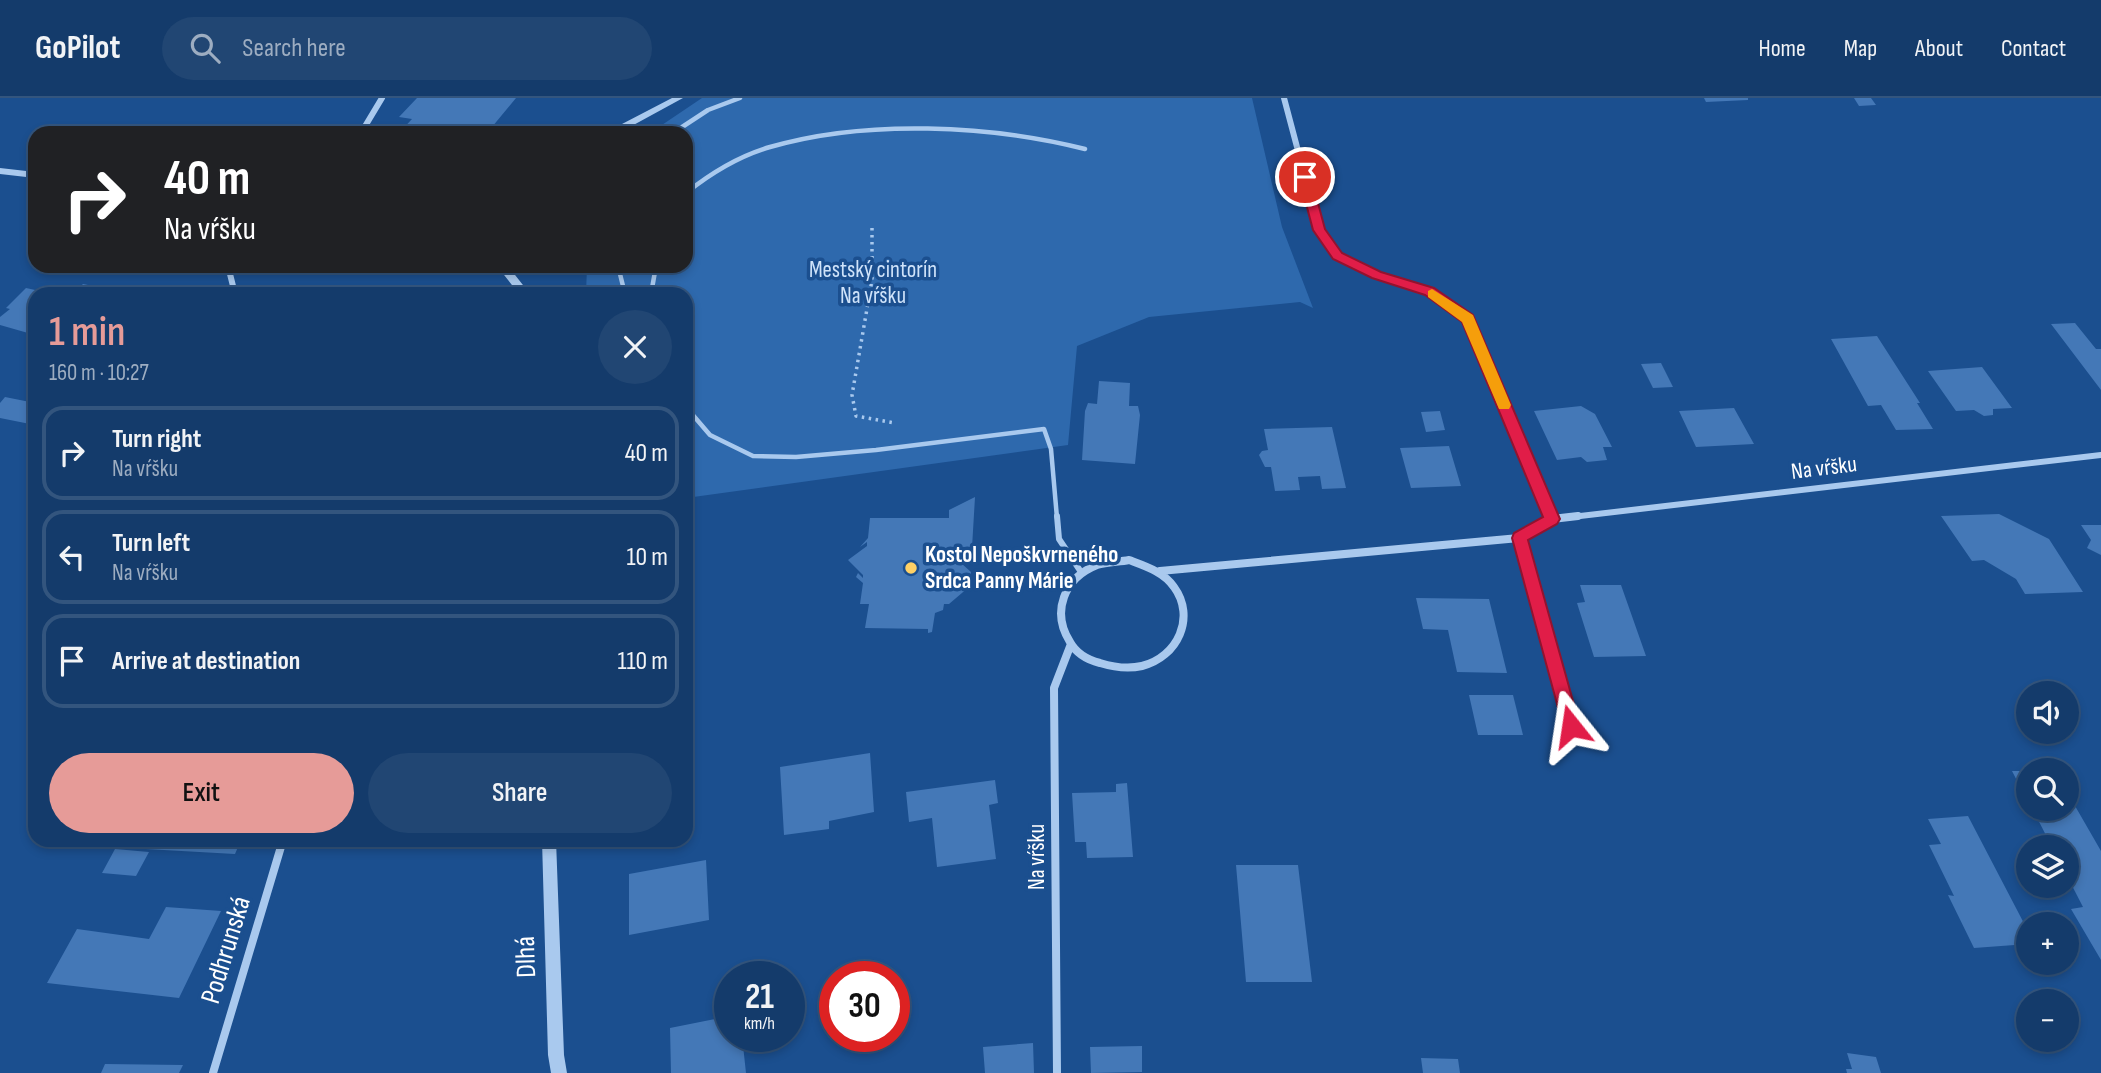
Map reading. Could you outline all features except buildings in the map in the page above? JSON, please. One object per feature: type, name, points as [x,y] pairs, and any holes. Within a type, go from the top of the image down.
[{"type":"street","points":[[365,126],[382,98]]},
{"type":"street","points":[[625,126],[679,98]]},
{"type":"street","points":[[1284,98],[1319,230],[1337,256],[1376,275],[1429,292],[1468,319],[1552,519]]},
{"type":"street","points":[[0,171],[28,174]]},
{"type":"street","points":[[508,273],[519,287]]},
{"type":"street","name":"Na vŕšku","points":[[1160,571],[1519,538],[1552,519],[2101,455]]},
{"type":"street","points":[[1519,538],[1571,726]]},
{"type":"street","points":[[1129,560],[1160,571],[1177,586],[1186,606],[1186,626],[1177,645],[1159,660],[1137,668],[1112,667],[1089,659],[1071,644],[1060,621],[1060,608],[1070,582],[1082,572],[1096,564],[1129,560]]},
{"type":"street","name":"Na vŕšku","points":[[1058,1073],[1054,688],[1071,644]]},
{"type":"street","name":"Podhrunská","points":[[213,1073],[281,847]]},
{"type":"street","name":"Dlhá","points":[[549,847],[556,1055],[559,1073]]},
{"type":"lane","points":[[684,126],[708,110],[740,98]]},
{"type":"lane","points":[[693,187],[735,160],[773,146],[817,137],[872,133],[974,132],[1024,136],[1067,143],[1085,149]]},
{"type":"lane","points":[[693,415],[710,435],[753,456],[796,457],[1044,429],[1051,449],[1059,539],[1082,572]]},
{"type":"path","points":[[872,228],[872,280],[852,396],[856,416],[901,423],[936,442]]},
{"type":"green space","name":"Mestský cintorín Na vŕšku","points":[[702,98],[1252,98],[1282,227],[1313,308],[1300,302],[1149,317],[1077,346],[1068,445],[693,497],[693,287],[586,287],[587,273],[693,273],[693,126],[660,126]]},
{"type":"slow traffic","points":[[1432,294],[1468,319],[1504,405]]},
{"type":"place","name":"Kostol Nepoškvrneného Srdca Panny Márie","points":[[911,568]]},
{"type":"route","points":[[1305,177],[1319,230],[1337,256],[1376,275],[1429,292],[1468,319],[1552,519],[1519,538],[1571,726]]}]
